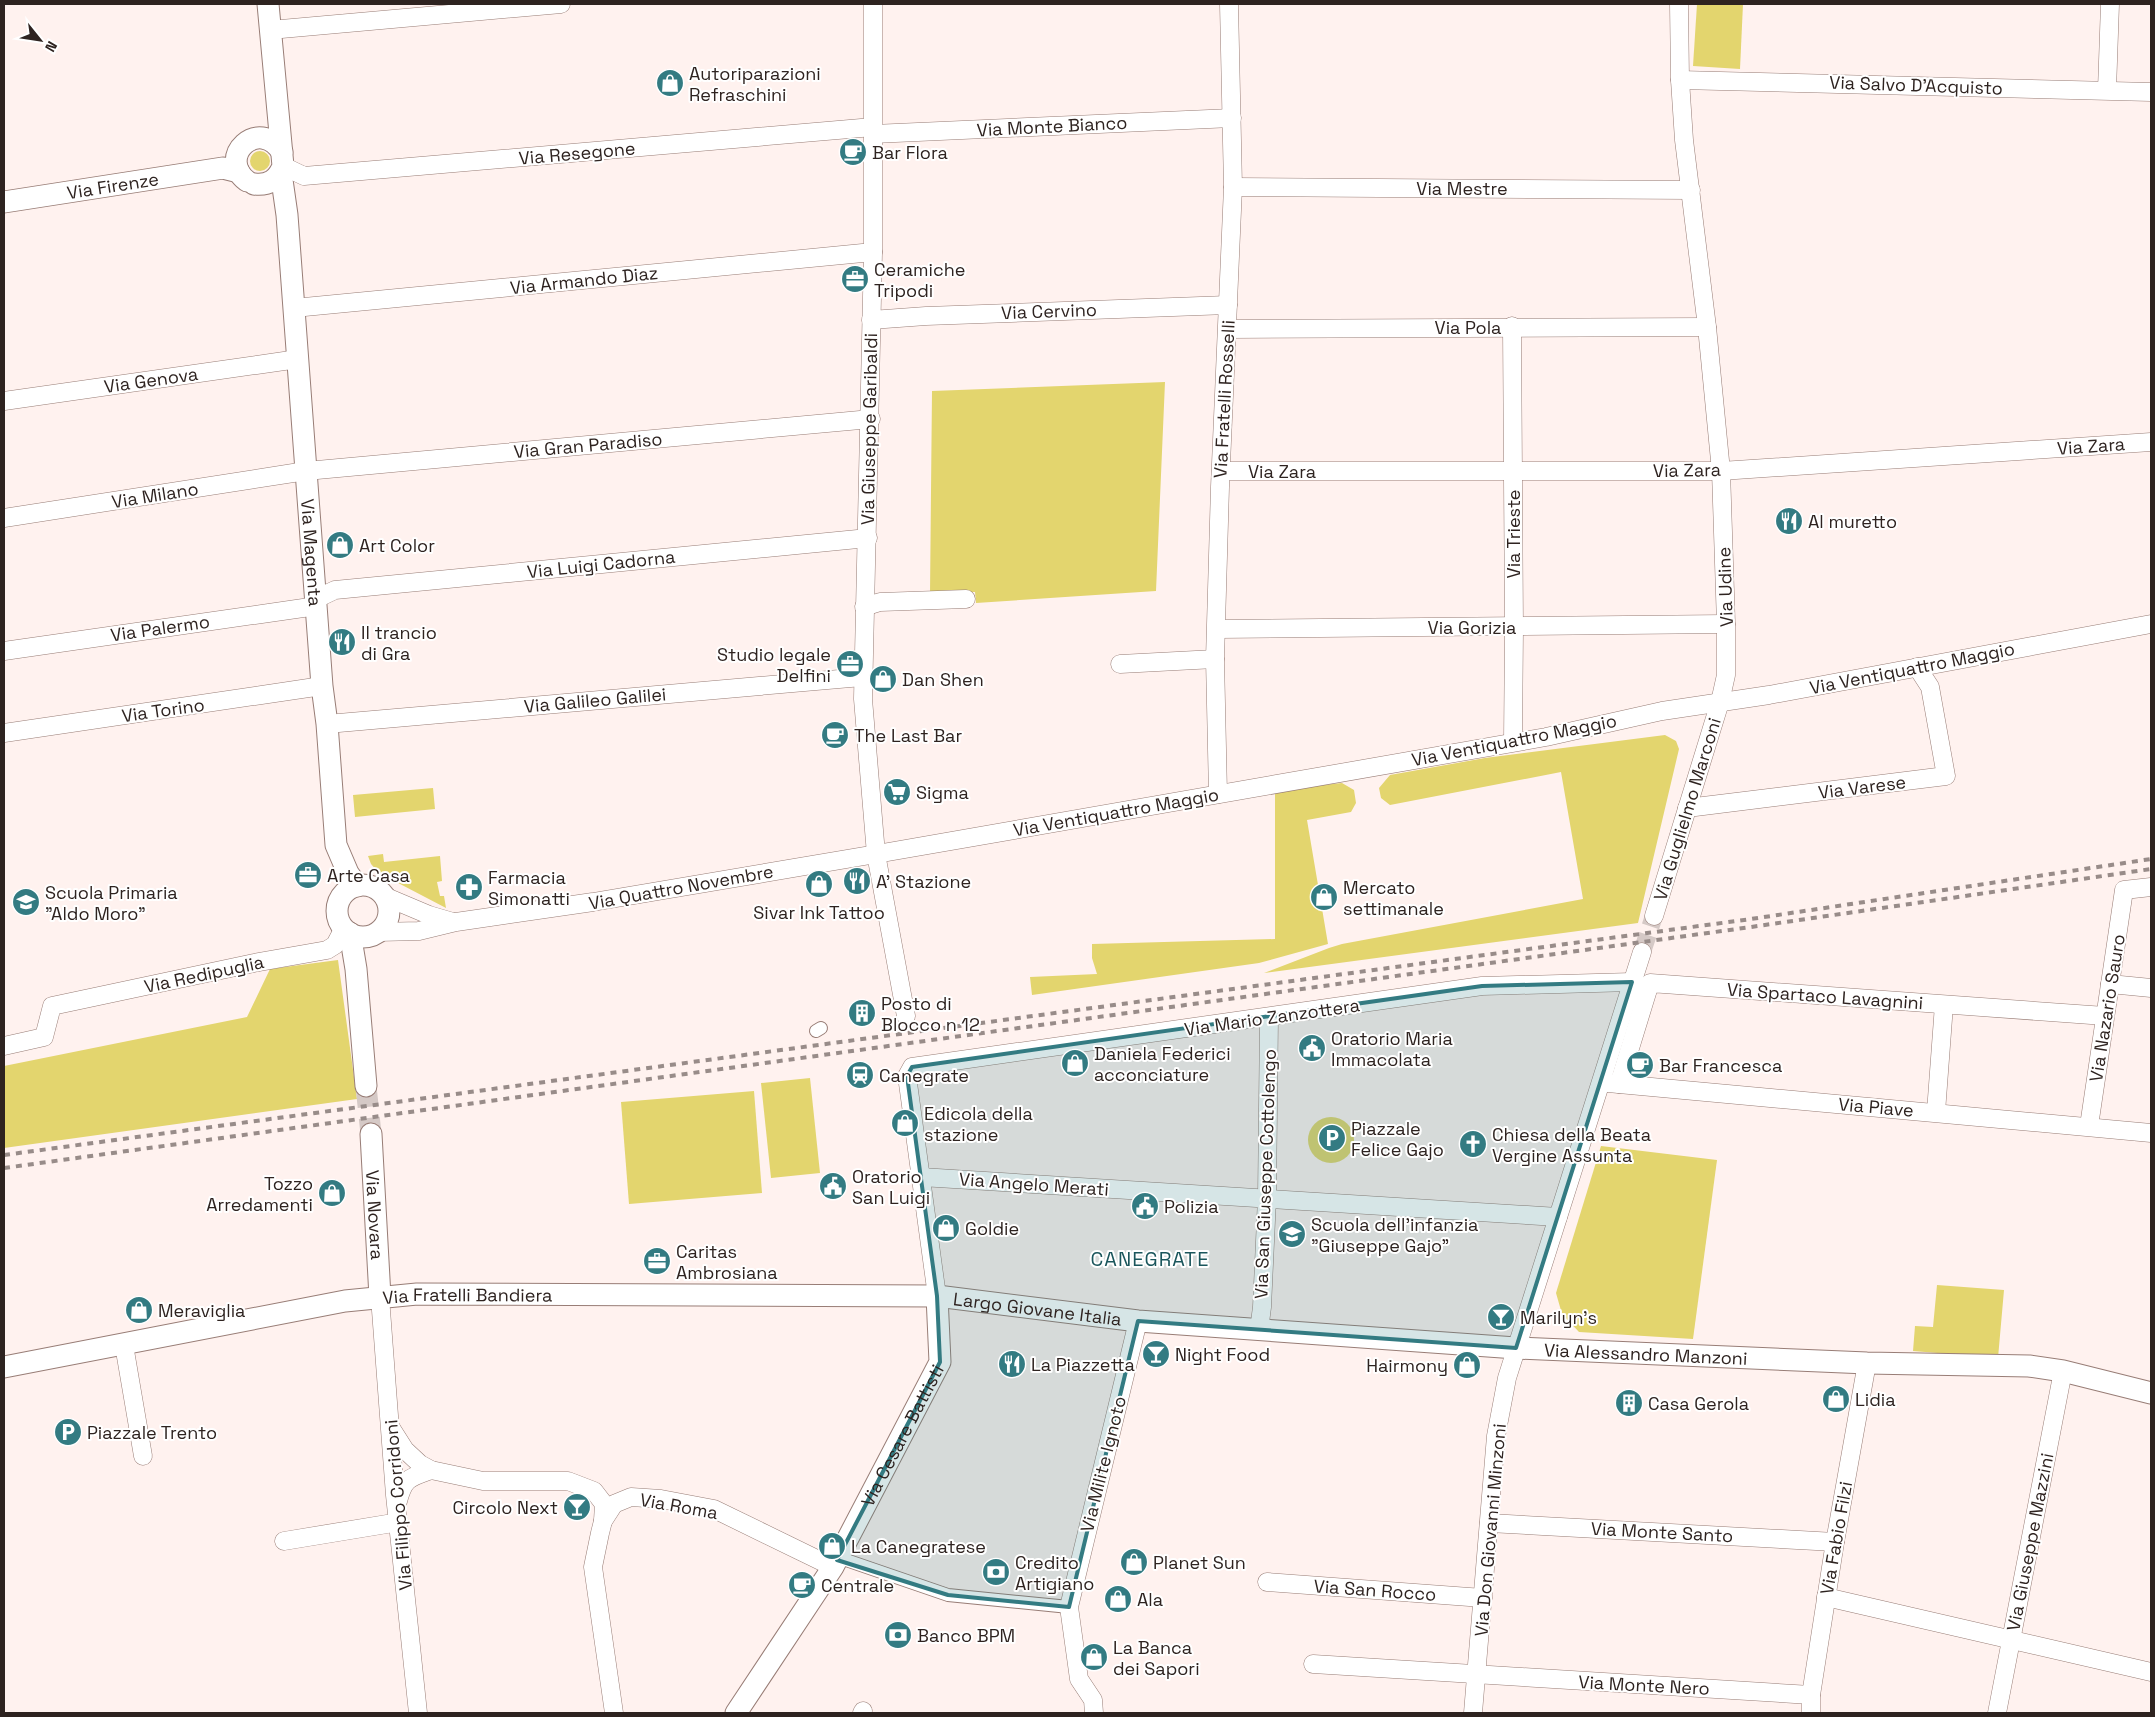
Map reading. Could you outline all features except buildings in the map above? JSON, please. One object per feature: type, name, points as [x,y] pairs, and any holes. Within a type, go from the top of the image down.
[{"type":"street","name":"Via Magenta","points":[[268,4],[278,103],[322,686],[327,724],[336,845],[348,874],[356,886]]},
{"type":"street","points":[[270,30],[561,4]]},
{"type":"street","name":"Via Giuseppe Garibaldi","points":[[873,4],[871,419],[862,677],[876,854],[906,1016]]},
{"type":"street","name":"Via Fratelli Rosselli","points":[[1218,794],[1215,659],[1233,187],[1229,4]]},
{"type":"street","name":"Via Udine","points":[[1679,4],[1680,80],[1684,140],[1707,327],[1721,471],[1726,675],[1720,702]]},
{"type":"street","points":[[2107,90],[2110,4]]},
{"type":"street","name":"Via Salvo D'Acquisto","points":[[1680,80],[2151,92]]},
{"type":"street","points":[[238,170],[244,144],[258,137],[270,122],[278,103]]},
{"type":"street","name":"Via Monte Bianco","points":[[873,131],[1232,118]]},
{"type":"street","name":"Via Resegone","points":[[282,163],[304,176],[873,131]]},
{"type":"street","points":[[238,170],[268,184],[282,163],[273,141],[258,137]]},
{"type":"street","points":[[238,170],[268,194],[287,215]]},
{"type":"street","name":"Via Firenze","points":[[4,202],[238,170]]},
{"type":"street","name":"Via Mestre","points":[[1233,187],[1691,190]]},
{"type":"street","name":"Via Armando Diaz","points":[[294,308],[873,252]]},
{"type":"street","name":"Via Cervino","points":[[871,320],[926,316],[1228,305]]},
{"type":"street","name":"Via Pola","points":[[1228,329],[1512,326],[1707,327]]},
{"type":"street","name":"Via Trieste","points":[[1512,326],[1513,742]]},
{"type":"street","name":"Via Genova","points":[[4,401],[298,359]]},
{"type":"street","name":"Via Gran Paradiso","points":[[306,472],[871,419]]},
{"type":"street","name":"Via Zara","points":[[1221,471],[1721,471],[2151,442]]},
{"type":"street","name":"Via Milano","points":[[4,518],[306,472]]},
{"type":"street","name":"Via Luigi Cadorna","points":[[315,596],[335,590],[868,538]]},
{"type":"street","name":"Via Palermo","points":[[4,651],[315,596]]},
{"type":"street","points":[[864,607],[880,602],[966,598]]},
{"type":"street","name":"Via Gorizia","points":[[1217,629],[1514,628],[1726,624]]},
{"type":"street","name":"Via Ventiquattro Maggio","points":[[876,854],[1513,742],[1662,711],[1936,664],[2151,624]]},
{"type":"street","points":[[1120,664],[1215,659]]},
{"type":"street","name":"Via Varese","points":[[1930,687],[1936,664]]},
{"type":"street","name":"Via Varese","points":[[1687,808],[1946,776],[1930,687],[1917,667]]},
{"type":"street","name":"Via Galileo Galilei","points":[[327,724],[862,677]]},
{"type":"street","name":"Via Torino","points":[[4,733],[322,686]]},
{"type":"street","name":"Via Guglielmo Marconi","points":[[1654,916],[1720,702]]},
{"type":"street","points":[[336,845],[339,920],[360,932]]},
{"type":"street","name":"Via Quattro Novembre","points":[[360,932],[419,931],[456,922],[593,902],[876,854]]},
{"type":"street","points":[[338,903],[348,889],[356,886],[372,886],[384,896],[388,903],[388,919],[360,932]]},
{"type":"street","name":"Via Nazario Sauro","points":[[2089,1126],[2124,890],[2151,887]]},
{"type":"street","name":"Via Quattro Novembre","points":[[384,896],[429,915],[456,922]]},
{"type":"street","points":[[360,932],[356,968],[366,1086]]},
{"type":"street","name":"Via Redipuglia","points":[[4,1046],[44,1037],[52,1006],[254,962],[327,950],[360,932]]},
{"type":"street","points":[[1516,1348],[1642,952]]},
{"type":"street","name":"Via Mario Zanzottera","points":[[921,1177],[907,1076],[912,1067],[1482,986],[1632,982]]},
{"type":"street","name":"Via Spartaco Lavagnini","points":[[1619,1084],[1650,983],[2105,1016]]},
{"type":"street","points":[[2110,984],[2151,988]]},
{"type":"street","points":[[1936,1112],[1944,1005]]},
{"type":"street","name":"Via San Giuseppe Cottolengo","points":[[1259,1330],[1262,1307],[1267,1198],[1269,1017]]},
{"type":"street","name":"Via Piave","points":[[1600,1083],[2151,1132]]},
{"type":"street","name":"Via Novara","points":[[370,1134],[380,1297]]},
{"type":"street","points":[[921,1177],[937,1296]]},
{"type":"street","name":"Via Angelo Merati","points":[[921,1177],[1267,1198]]},
{"type":"street","points":[[1267,1198],[1558,1217]]},
{"type":"street","name":"Via Fratelli Bandiera","points":[[4,1367],[345,1301],[417,1294],[937,1296]]},
{"type":"street","name":"Largo Giovane Italia","points":[[937,1296],[1138,1321]]},
{"type":"street","name":"Via Cesare Battisti","points":[[736,1713],[835,1563],[940,1362],[937,1296]]},
{"type":"street","name":"Via Filippo Corridoni","points":[[380,1297],[390,1428],[418,1713]]},
{"type":"street","name":"Via Alessandro Manzoni","points":[[1138,1321],[1516,1348],[1867,1363],[2029,1366],[2063,1371],[2151,1393]]},
{"type":"street","name":"Via Milite Ignoto","points":[[1069,1607],[1138,1321]]},
{"type":"street","points":[[124,1345],[143,1456]]},
{"type":"street","name":"Via Don Giovanni Minzoni","points":[[1474,1713],[1496,1436],[1507,1378],[1516,1348]]},
{"type":"street","name":"Via Fabio Filzi","points":[[1811,1713],[1811,1695],[1826,1597],[1867,1363]]},
{"type":"street","name":"Via Giuseppe Mazzini","points":[[1996,1713],[2063,1371]]},
{"type":"street","points":[[390,1428],[406,1450],[420,1464],[431,1470],[483,1481],[568,1481],[594,1491],[604,1504],[604,1522],[593,1567],[614,1713]]},
{"type":"street","points":[[397,1504],[404,1482],[411,1477],[431,1470]]},
{"type":"street","name":"Via Roma","points":[[604,1522],[614,1504],[631,1497],[661,1499],[714,1509],[835,1563]]},
{"type":"street","points":[[284,1541],[399,1522]]},
{"type":"street","name":"Via Monte Santo","points":[[1489,1523],[1835,1542]]},
{"type":"street","points":[[835,1563],[843,1560],[948,1595],[1069,1607],[1079,1679],[1093,1700],[1094,1713]]},
{"type":"street","name":"Via San Rocco","points":[[1266,1582],[1483,1598]]},
{"type":"street","points":[[1826,1597],[2151,1672]]},
{"type":"street","name":"Via Monte Nero","points":[[1313,1664],[1477,1676],[1811,1695]]},
{"type":"highlighted area","points":[[1632,982],[1516,1348],[1138,1321],[1069,1607],[948,1595],[837,1560],[940,1362],[937,1296],[907,1076],[912,1067],[1482,986]]},
{"type":"shaded area","points":[[1697,4],[1743,4],[1740,69],[1693,66]]},
{"type":"shaded area","points":[[260,151],[267,154],[270,161],[267,168],[260,171],[253,168],[250,161],[253,154]]},
{"type":"shaded area","points":[[1165,382],[1156,591],[976,603],[975,592],[930,594],[932,391]]},
{"type":"shaded area","points":[[1665,735],[1676,741],[1679,749],[1638,923],[1264,973],[1342,944],[1583,899],[1561,772],[1390,805],[1381,798],[1379,788],[1390,775],[1485,758]]},
{"type":"shaded area","points":[[1342,783],[1354,790],[1356,803],[1351,812],[1307,820],[1328,944],[1259,963],[1032,995],[1030,977],[1097,974],[1092,958],[1092,944],[1275,939],[1275,790]]},
{"type":"shaded area","points":[[433,788],[435,809],[355,817],[353,795]]},
{"type":"shaded area","points":[[383,854],[384,862],[440,856],[442,881],[437,882],[440,896],[444,896],[446,908],[379,873],[371,864],[368,856]]},
{"type":"shaded area","points":[[338,960],[357,1099],[4,1148],[4,1066],[247,1017],[270,969]]},
{"type":"shaded area","points":[[810,1078],[820,1173],[771,1178],[761,1083]]},
{"type":"shaded area","points":[[754,1091],[762,1193],[629,1204],[621,1102]]},
{"type":"shaded area","points":[[1331,1117],[1344,1121],[1350,1127],[1354,1140],[1350,1153],[1344,1159],[1331,1163],[1318,1159],[1312,1153],[1308,1140],[1312,1127],[1318,1121]]},
{"type":"shaded area","points":[[1601,1146],[1717,1160],[1693,1339],[1579,1332],[1562,1314],[1556,1293]]},
{"type":"shaded area","points":[[1937,1285],[2004,1290],[1998,1358],[1913,1351],[1915,1326],[1933,1327]]},
{"type":"tunnel","points":[[1642,952],[1654,916]]},
{"type":"tunnel","points":[[366,1086],[371,1134]]},
{"type":"railway","points":[[4,1155],[1751,919],[2151,859]]},
{"type":"railway","points":[[4,1168],[1751,927],[2151,869]]},
{"type":"place","name":"Autoriparazioni Refraschini","points":[[670,83]]},
{"type":"place","name":"Bar Flora","points":[[853,152]]},
{"type":"place","name":"Ceramiche Tripodi","points":[[855,279]]},
{"type":"place","name":"Al muretto","points":[[1789,521]]},
{"type":"place","name":"Art Color","points":[[340,545]]},
{"type":"place","name":"Il trancio di Gra","points":[[342,642]]},
{"type":"place","name":"Studio legale Delfini","points":[[850,664]]},
{"type":"place","name":"Dan Shen","points":[[883,679]]},
{"type":"place","name":"The Last Bar","points":[[835,735]]},
{"type":"place","name":"Sigma","points":[[897,792]]},
{"type":"place","name":"Arte Casa","points":[[308,875]]},
{"type":"place","name":"A' Stazione","points":[[857,881]]},
{"type":"place","name":"Sivar Ink Tattoo","points":[[819,884]]},
{"type":"place","name":"Farmacia Simonatti","points":[[469,887]]},
{"type":"place","name":"Mercato settimanale","points":[[1324,897]]},
{"type":"place","name":"Scuola Primaria \"Aldo Moro\"","points":[[26,902]]},
{"type":"place","name":"Posto di Blocco n 12","points":[[862,1013]]},
{"type":"place","name":"Oratorio Maria Immacolata","points":[[1312,1048]]},
{"type":"place","name":"Daniela Federici acconciature","points":[[1075,1063]]},
{"type":"place","name":"Bar Francesca","points":[[1640,1065]]},
{"type":"place","name":"Canegrate","points":[[860,1075]]},
{"type":"place","name":"Edicola della stazione","points":[[905,1123]]},
{"type":"place","name":"Piazzale Felice Gajo","points":[[1332,1138]]},
{"type":"place","name":"Chiesa della Beata Vergine Assunta","points":[[1473,1144]]},
{"type":"place","name":"Oratorio San Luigi","points":[[833,1186]]},
{"type":"place","name":"Tozzo Arredamenti","points":[[332,1193]]},
{"type":"place","name":"Polizia","points":[[1145,1206]]},
{"type":"place","name":"Goldie","points":[[946,1228]]},
{"type":"place","name":"Scuola dell'infanzia \"Giuseppe Gajo\"","points":[[1292,1234]]},
{"type":"place","name":"Caritas Ambrosiana","points":[[657,1261]]},
{"type":"place","name":"Meraviglia","points":[[139,1310]]},
{"type":"place","name":"Marilyn's","points":[[1501,1317]]},
{"type":"place","name":"Night Food","points":[[1156,1354]]},
{"type":"place","name":"La Piazzetta","points":[[1012,1364]]},
{"type":"place","name":"Hairmony","points":[[1467,1365]]},
{"type":"place","name":"Lidia","points":[[1836,1399]]},
{"type":"place","name":"Casa Gerola","points":[[1629,1403]]},
{"type":"place","name":"Piazzale Trento","points":[[68,1432]]},
{"type":"place","name":"Circolo Next","points":[[577,1507]]},
{"type":"place","name":"La Canegratese","points":[[832,1546]]},
{"type":"place","name":"Planet Sun","points":[[1134,1562]]},
{"type":"place","name":"Credito Artigiano","points":[[996,1572]]},
{"type":"place","name":"Centrale","points":[[802,1585]]},
{"type":"place","name":"Ala","points":[[1118,1599]]},
{"type":"place","name":"Banco BPM","points":[[898,1635]]},
{"type":"place","name":"La Banca dei Sapori","points":[[1094,1657]]},
{"type":"district","name":"CANEGRATE","points":[[1150,1259]]}]
